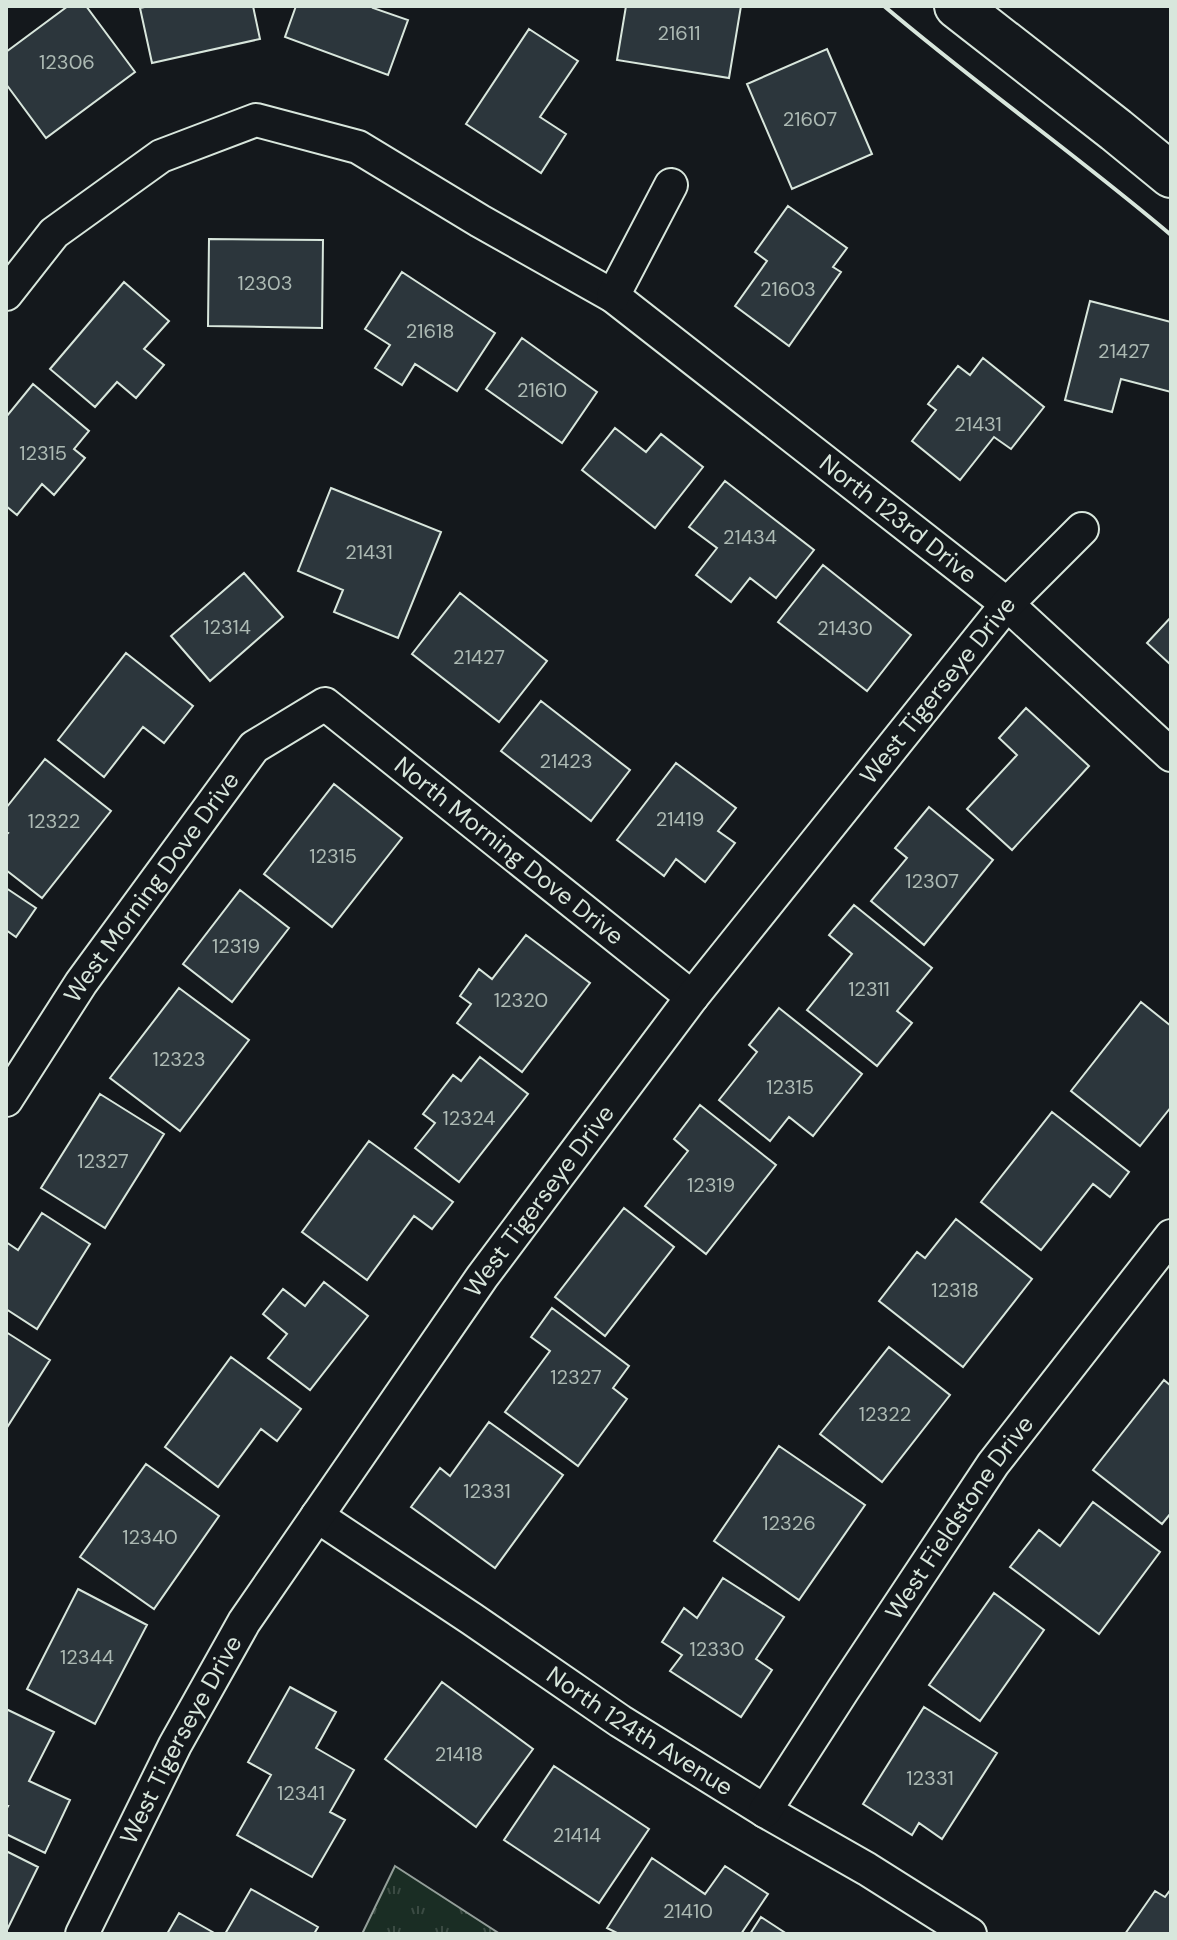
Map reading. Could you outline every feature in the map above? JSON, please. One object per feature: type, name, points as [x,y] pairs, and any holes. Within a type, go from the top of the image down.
[{"type":"street","points":[[957,6],[1171,175]]},
{"type":"street","name":"North 123rd Drive","points":[[6,294],[54,233],[161,156],[256,120],[358,147],[613,296],[1007,604],[1171,755]]},
{"type":"street","points":[[613,296],[671,185]]},
{"type":"street","name":"West Tigerseye Drive","points":[[82,1934],[175,1745],[244,1622],[482,1277],[692,997],[1007,604],[1082,529]]},
{"type":"street","name":"North Morning Dove Drive","points":[[325,704],[692,997]]},
{"type":"street","name":"West Morning Dove Drive","points":[[6,1100],[81,983],[254,747],[325,704]]},
{"type":"street","name":"West Fieldstone Drive","points":[[765,1811],[993,1464],[1171,1236]]},
{"type":"street","name":"North 124th Avenue","points":[[317,1516],[620,1721],[970,1934]]},
{"type":"green space","points":[[395,1866],[500,1934],[362,1934]]},
{"type":"building","points":[[68,6],[86,6],[135,72],[46,138],[6,84],[6,52]]},
{"type":"building","points":[[253,6],[260,39],[152,63],[140,8]]},
{"type":"building","points":[[296,6],[374,6],[408,20],[388,75],[285,37]]},
{"type":"building","points":[[626,6],[741,6],[729,78],[617,60]]},
{"type":"building","points":[[529,29],[578,61],[540,117],[566,134],[541,173],[466,124]]},
{"type":"building","points":[[827,49],[872,154],[792,189],[747,84]]},
{"type":"building","points":[[788,206],[847,248],[833,267],[841,272],[789,346],[735,306],[767,261],[755,252]]},
{"type":"building","points":[[209,239],[323,240],[322,328],[208,326]]},
{"type":"building","points":[[402,272],[495,333],[457,391],[415,364],[402,385],[375,368],[390,345],[365,329]]},
{"type":"building","points":[[124,282],[169,321],[144,349],[164,365],[136,398],[117,382],[95,407],[50,369]]},
{"type":"building","points":[[1090,301],[1171,322],[1171,392],[1121,379],[1112,412],[1065,400]]},
{"type":"building","points":[[522,338],[597,392],[562,443],[486,389]]},
{"type":"building","points":[[983,358],[1044,407],[1011,449],[994,437],[960,480],[912,441],[936,410],[928,404],[958,366],[970,375]]},
{"type":"building","points":[[33,384],[89,431],[74,449],[85,458],[54,495],[42,484],[17,515],[6,506],[6,417]]},
{"type":"building","points":[[615,428],[646,452],[661,434],[703,467],[655,528],[582,470]]},
{"type":"building","points":[[725,481],[814,550],[776,598],[750,578],[731,602],[696,575],[717,548],[689,527]]},
{"type":"building","points":[[331,488],[441,532],[398,638],[334,612],[343,590],[298,571]]},
{"type":"building","points":[[823,565],[911,635],[867,691],[778,622]]},
{"type":"building","points":[[244,573],[283,617],[210,681],[171,636]]},
{"type":"building","points":[[460,593],[547,661],[499,722],[412,654]]},
{"type":"building","points":[[1171,617],[1171,665],[1147,643]]},
{"type":"building","points":[[126,653],[193,706],[164,743],[143,727],[104,777],[58,740]]},
{"type":"building","points":[[541,701],[630,770],[591,821],[501,751]]},
{"type":"building","points":[[1026,708],[1089,766],[1012,850],[967,809],[1017,755],[999,738]]},
{"type":"building","points":[[45,759],[111,811],[42,898],[6,870],[6,808]]},
{"type":"building","points":[[676,763],[736,808],[718,831],[735,843],[705,882],[676,859],[664,876],[617,840]]},
{"type":"building","points":[[334,784],[402,838],[332,927],[264,874]]},
{"type":"building","points":[[929,807],[993,860],[924,945],[871,901],[907,858],[895,848]]},
{"type":"building","points":[[6,888],[36,908],[16,937],[6,930]]},
{"type":"building","points":[[240,890],[289,928],[232,1002],[183,964]]},
{"type":"building","points":[[854,905],[932,968],[897,1011],[912,1023],[877,1066],[807,1010],[852,954],[829,935]]},
{"type":"building","points":[[526,935],[590,983],[522,1072],[457,1023],[471,1004],[460,996],[479,969],[492,979]]},
{"type":"building","points":[[179,988],[249,1040],[180,1131],[110,1078]]},
{"type":"building","points":[[1141,1002],[1171,1026],[1171,1107],[1140,1146],[1071,1091]]},
{"type":"building","points":[[779,1008],[862,1074],[813,1136],[789,1117],[770,1141],[719,1100],[757,1052],[749,1045]]},
{"type":"building","points":[[480,1057],[528,1094],[459,1182],[415,1148],[435,1123],[423,1114],[453,1075],[461,1081]]},
{"type":"building","points":[[100,1094],[164,1134],[105,1228],[41,1188]]},
{"type":"building","points":[[700,1105],[776,1165],[706,1254],[645,1206],[688,1151],[674,1139]]},
{"type":"building","points":[[1052,1112],[1129,1172],[1110,1197],[1093,1184],[1041,1250],[981,1202]]},
{"type":"building","points":[[369,1141],[453,1202],[432,1229],[414,1216],[367,1280],[302,1232]]},
{"type":"building","points":[[624,1208],[674,1247],[605,1336],[555,1297]]},
{"type":"building","points":[[42,1213],[90,1244],[37,1329],[6,1309],[6,1242],[18,1250]]},
{"type":"building","points":[[956,1219],[1032,1279],[963,1367],[879,1301],[917,1252],[925,1258]]},
{"type":"building","points":[[324,1282],[368,1316],[310,1390],[268,1358],[287,1334],[263,1314],[283,1289],[305,1306]]},
{"type":"building","points":[[552,1308],[629,1366],[613,1388],[627,1399],[578,1466],[505,1412],[550,1351],[531,1337]]},
{"type":"building","points":[[6,1332],[50,1360],[6,1429]]},
{"type":"building","points":[[889,1347],[950,1395],[882,1482],[820,1434]]},
{"type":"building","points":[[231,1357],[301,1409],[277,1441],[261,1429],[218,1487],[165,1447]]},
{"type":"building","points":[[1164,1380],[1171,1386],[1171,1513],[1162,1524],[1093,1470]]},
{"type":"building","points":[[489,1422],[563,1475],[495,1568],[411,1507],[440,1468],[450,1476]]},
{"type":"building","points":[[779,1446],[865,1505],[799,1600],[714,1541]]},
{"type":"building","points":[[146,1464],[219,1516],[154,1609],[80,1557]]},
{"type":"building","points":[[1093,1502],[1160,1552],[1099,1634],[1010,1567],[1039,1530],[1060,1546]]},
{"type":"building","points":[[723,1578],[784,1617],[756,1659],[772,1670],[741,1717],[670,1671],[682,1655],[662,1642],[684,1608],[697,1618]]},
{"type":"building","points":[[78,1589],[147,1625],[95,1724],[27,1689]]},
{"type":"building","points":[[994,1593],[1044,1630],[980,1721],[929,1685]]},
{"type":"building","points":[[442,1682],[533,1749],[476,1827],[385,1759]]},
{"type":"building","points":[[290,1687],[336,1712],[316,1748],[354,1770],[330,1812],[345,1820],[312,1877],[237,1835],[271,1775],[248,1762]]},
{"type":"building","points":[[924,1707],[997,1753],[942,1839],[919,1823],[912,1835],[863,1804]]},
{"type":"building","points":[[6,1709],[54,1732],[29,1781],[70,1800],[45,1853],[6,1834]]},
{"type":"building","points":[[554,1766],[649,1829],[599,1903],[504,1840]]},
{"type":"building","points":[[6,1851],[38,1867],[6,1932]]},
{"type":"building","points":[[652,1858],[705,1894],[725,1866],[768,1894],[741,1934],[619,1934],[607,1928]]},
{"type":"building","points":[[251,1889],[318,1927],[314,1934],[225,1934]]},
{"type":"building","points":[[1171,1889],[1171,1934],[1125,1934],[1155,1891],[1165,1897]]},
{"type":"building","points":[[179,1913],[216,1934],[167,1934]]},
{"type":"building","points":[[761,1917],[787,1934],[750,1934]]},
{"type":"wall","points":[[884,6],[1171,235]]}]
